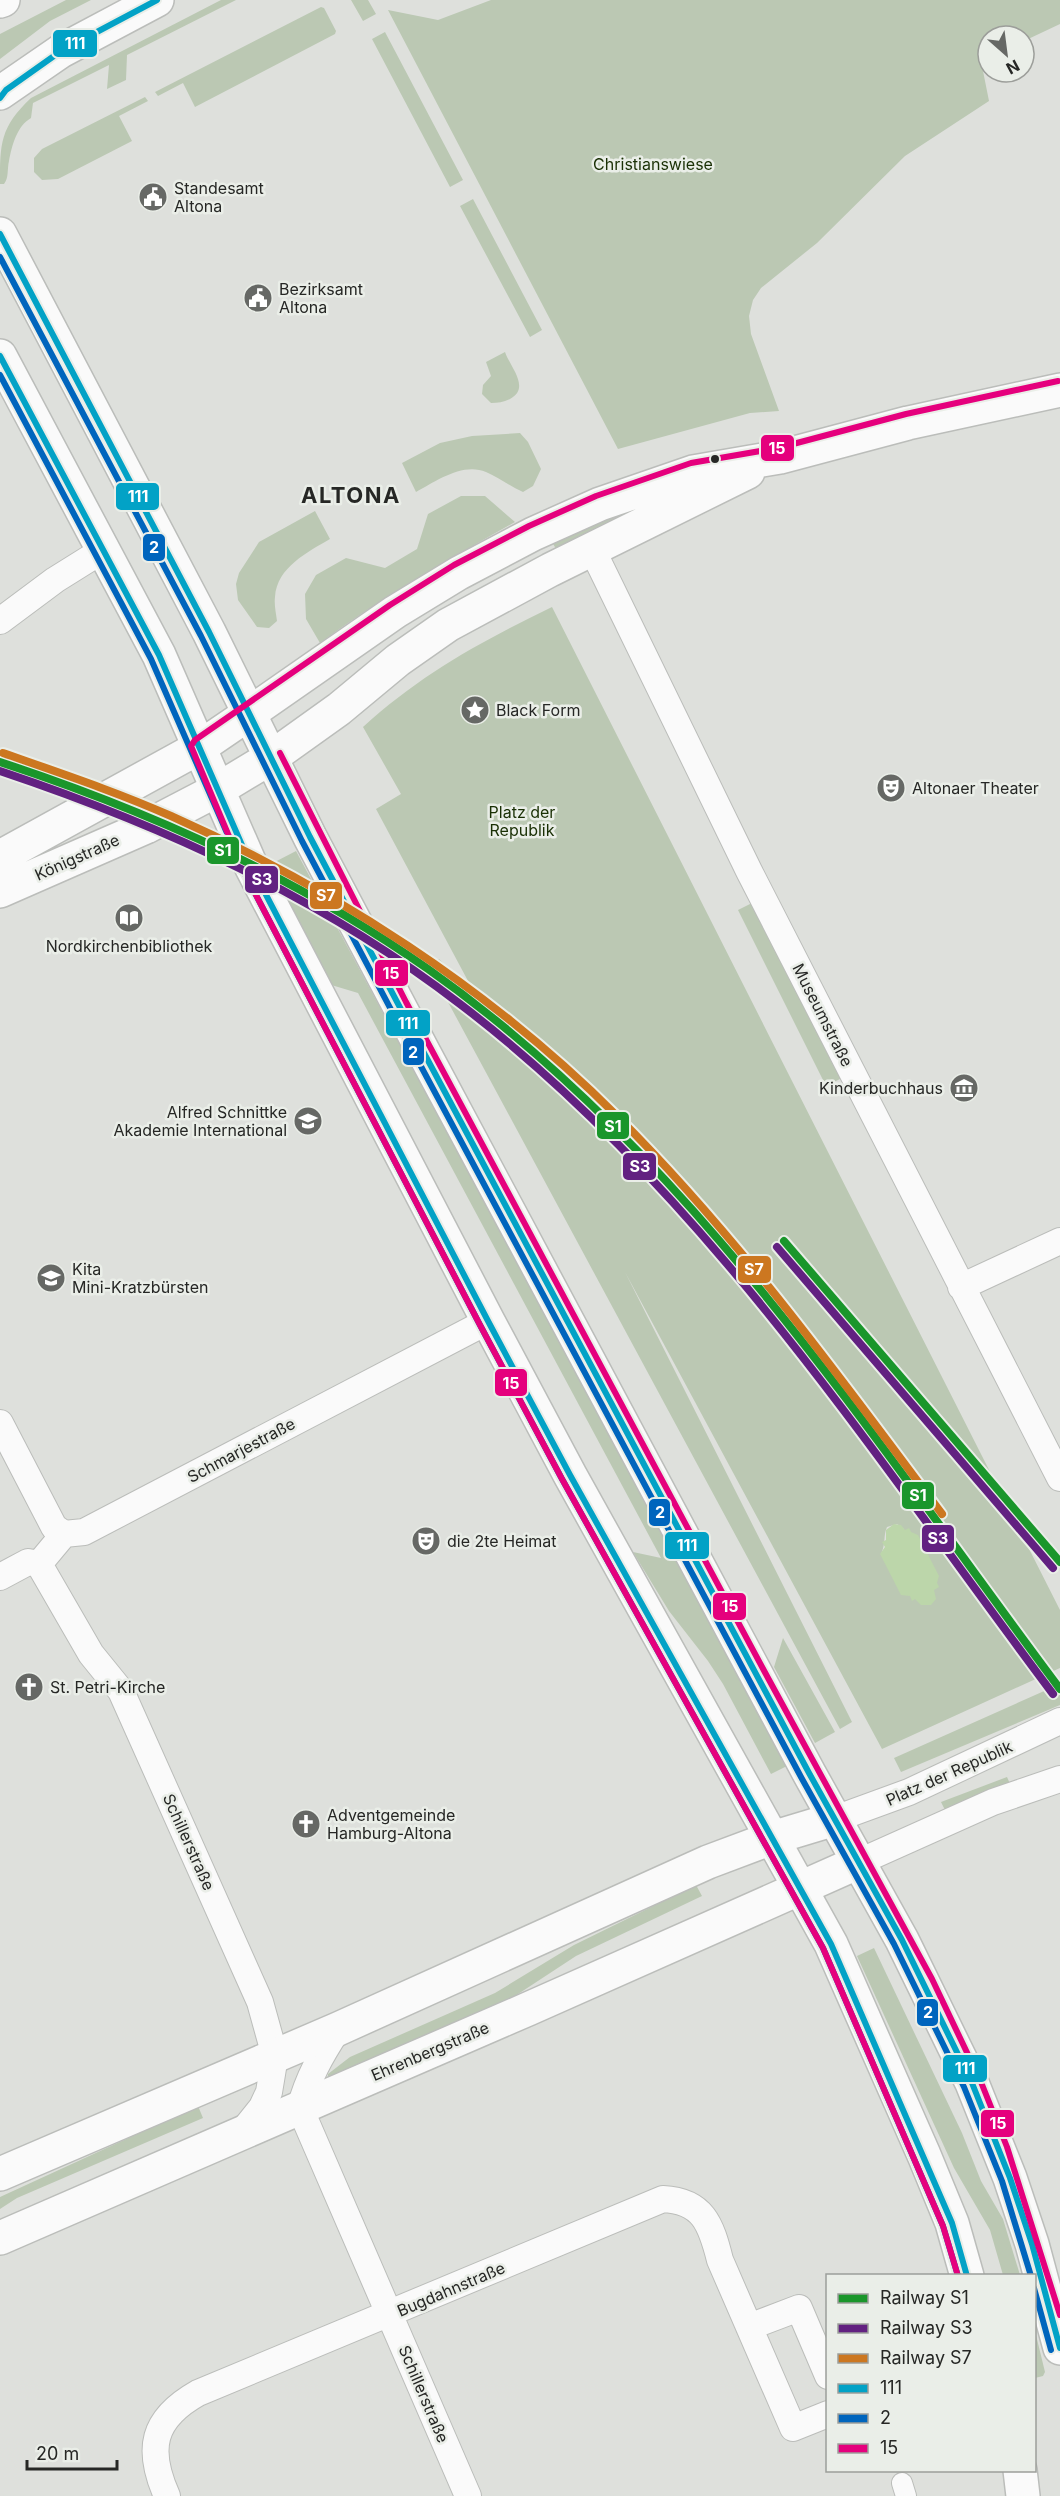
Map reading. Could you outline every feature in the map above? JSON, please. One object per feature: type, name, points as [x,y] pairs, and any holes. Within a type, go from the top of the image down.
[{"type":"main road","points":[[2,94],[61,51],[157,0]]},
{"type":"main road","points":[[2,240],[250,713],[310,837],[418,1043],[902,1940],[972,2084],[1010,2178],[1032,2244],[1060,2348]]},
{"type":"main road","points":[[0,356],[159,655],[258,878],[488,1321],[575,1485],[831,1944],[952,2223],[966,2274]]},
{"type":"main road","points":[[200,747],[395,612],[459,573],[570,517],[634,490],[693,472],[780,457],[908,423],[1060,390]]},
{"type":"main road","points":[[217,790],[272,757],[339,709],[398,660],[448,625],[592,549],[780,457]]},
{"type":"main road","name":"Königstraße","points":[[0,857],[200,747]]},
{"type":"main road","name":"Königstraße","points":[[0,891],[147,827],[217,790]]},
{"type":"main road","points":[[0,2174],[338,2030],[708,1862],[772,1838],[835,1819]]},
{"type":"main road","name":"Ehrenbergstraße","points":[[0,2238],[859,1862]]},
{"type":"main road","points":[[1020,2472],[1023,2496]]},
{"type":"street","name":"Museumstraße","points":[[592,549],[748,871],[1060,1478]]},
{"type":"street","points":[[0,621],[55,580],[103,550]]},
{"type":"street","points":[[961,1287],[1060,1241]]},
{"type":"street","name":"Schmarjestraße","points":[[64,1534],[84,1532],[488,1321]]},
{"type":"street","points":[[0,1423],[54,1527],[64,1534],[39,1564],[28,1562],[0,1577]]},
{"type":"street","name":"Schillerstraße","points":[[39,1564],[91,1654],[121,1691],[260,2002],[275,2056],[269,2092],[242,2132]]},
{"type":"street","name":"Platz der Republik","points":[[835,1819],[894,1798],[1060,1721]]},
{"type":"street","points":[[859,1862],[993,1803],[1060,1779]]},
{"type":"street","points":[[300,2108],[307,2083],[320,2056],[338,2030]]},
{"type":"street","name":"Schillerstraße","points":[[300,2108],[468,2496]]},
{"type":"street","name":"Bugdahnstraße","points":[[167,2496],[157,2474],[156,2447],[164,2421],[172,2410],[198,2393],[390,2315],[663,2199],[691,2204],[706,2220],[715,2238],[720,2260],[793,2428],[826,2415]]},
{"type":"street","points":[[749,2327],[799,2308],[826,2371]]},
{"type":"green space","points":[[66,0],[91,0],[50,21],[0,59],[0,34]]},
{"type":"green space","points":[[221,0],[236,0],[127,55],[126,80],[107,89],[109,65],[33,103],[31,118],[22,126],[14,142],[6,182],[0,184],[0,158],[4,137],[13,118],[31,98]]},
{"type":"green space","points":[[351,0],[368,0],[376,14],[363,21]]},
{"type":"green space","name":"Christianswiese","points":[[491,0],[1060,0],[1060,24],[1036,35],[1036,24],[976,24],[976,84],[986,84],[989,101],[905,156],[817,243],[761,288],[753,300],[749,316],[751,334],[779,411],[750,413],[618,449],[388,10],[438,20]]},
{"type":"green space","points":[[321,7],[324,8],[336,31],[335,34],[195,107],[183,83],[158,96],[155,92]]},
{"type":"green space","points":[[385,32],[463,180],[450,187],[372,39]]},
{"type":"green space","points":[[145,97],[148,101],[119,116],[132,141],[58,179],[42,180],[34,172],[34,158],[42,149]]},
{"type":"green space","points":[[473,199],[542,330],[530,337],[460,206]]},
{"type":"green space","points":[[505,352],[517,377],[519,389],[510,399],[491,403],[482,394],[483,385],[491,376],[486,362]]},
{"type":"green space","points":[[520,433],[528,442],[541,469],[533,486],[523,492],[486,472],[468,469],[450,474],[416,492],[402,463],[440,443],[472,436]]},
{"type":"green space","points":[[666,492],[559,554],[552,542]]},
{"type":"green space","points":[[461,496],[485,496],[515,522],[391,595],[320,643],[306,619],[305,594],[316,575],[346,558],[385,568],[417,549],[428,514]]},
{"type":"green space","points":[[315,511],[330,539],[303,555],[287,569],[277,586],[275,603],[277,621],[269,628],[257,627],[238,600],[236,584],[239,573],[259,542]]},
{"type":"green space","name":"Platz der Republik","points":[[552,607],[1060,1610],[1060,1668],[882,1749],[625,1272],[852,1722],[840,1729],[428,965],[439,959],[475,994],[376,809],[401,794],[363,727],[430,675]],"holes":[[[897,1524],[903,1528],[934,1589],[881,1554],[887,1527]]]},
{"type":"green space","points":[[296,851],[787,1766],[771,1774],[723,1684],[669,1611],[633,1552],[661,1558],[358,993],[328,984],[272,877],[269,865]]},
{"type":"green space","points":[[754,902],[842,1078],[826,1086],[738,910]]},
{"type":"green space","points":[[783,1638],[835,1732],[815,1743],[774,1667]]},
{"type":"green space","points":[[1060,1684],[1060,1705],[901,1772],[894,1758]]},
{"type":"green space","points":[[1007,1777],[1011,1786],[947,1814],[941,1802]]},
{"type":"green space","points":[[696,1885],[702,1896],[576,1956],[512,1998],[328,2078],[328,2074],[350,2057],[495,1993],[574,1945]]},
{"type":"green space","points":[[874,1948],[962,2133],[981,2181],[1003,2219],[1020,2274],[1003,2274],[990,2230],[954,2168],[857,1956]]},
{"type":"green space","points":[[198,2106],[203,2118],[17,2198],[0,2209],[0,2197]]},
{"type":"green space","points":[[1036,2335],[1045,2372],[1043,2376],[1036,2378]]},
{"type":"shaded area","points":[[894,1524],[901,1525],[905,1530],[909,1528],[911,1532],[918,1535],[939,1576],[937,1583],[939,1587],[934,1590],[936,1599],[931,1605],[921,1605],[915,1599],[912,1601],[910,1596],[901,1595],[880,1554],[885,1547],[882,1542],[886,1540],[886,1530]]},
{"type":"rail line","name":"S7","points":[[3,753],[151,807],[292,876],[408,946],[517,1026],[617,1116],[705,1210],[787,1309],[942,1514]]},
{"type":"rail line","name":"S1","points":[[0,762],[113,802],[168,825],[275,876],[327,905],[428,969],[523,1043],[612,1125],[694,1212],[772,1304],[846,1398],[1060,1689]]},
{"type":"rail line","name":"S3","points":[[0,771],[61,792],[181,841],[297,898],[407,966],[460,1004],[548,1077],[630,1156],[707,1240],[780,1328],[850,1418],[1053,1694]]},
{"type":"rail line","name":"S1","points":[[784,1241],[1060,1562]]},
{"type":"rail line","name":"S3","points":[[777,1247],[1053,1568]]},
{"type":"transit line","name":"111","points":[[0,98],[6,90],[61,51],[157,0]]},
{"type":"transit line","name":"111","points":[[0,234],[209,632],[310,837],[424,1053],[809,1773],[902,1940],[972,2083],[1010,2178],[1032,2244],[1060,2348]]},
{"type":"transit line","name":"2","points":[[0,257],[201,636],[302,841],[416,1057],[801,1777],[894,1944],[964,2087],[1002,2181],[1030,2274]]},
{"type":"transit line","name":"111","points":[[0,356],[159,655],[252,868],[488,1321],[570,1475],[831,1944],[952,2223],[966,2274]]},
{"type":"transit line","name":"2","points":[[0,375],[151,659],[244,872],[480,1325],[562,1479],[823,1948],[943,2226],[957,2274]]},
{"type":"transit line","name":"15","points":[[957,2274],[943,2226],[823,1948],[562,1479],[480,1325],[244,872],[191,746],[195,740],[390,605],[454,565],[529,526],[596,496],[691,463],[778,448],[906,414],[1058,381]]},
{"type":"transit line","name":"15","points":[[280,753],[406,1002],[932,1979],[981,2082],[1007,2147],[1060,2315]]},
{"type":"transit line","name":"2","points":[[1036,2295],[1051,2350]]},
{"type":"place","name":"Standesamt Altona","points":[[153,197]]},
{"type":"place","name":"Bezirksamt Altona","points":[[258,298]]},
{"type":"place","name":"Black Form","points":[[475,710]]},
{"type":"place","name":"Altonaer Theater","points":[[891,788]]},
{"type":"place","name":"Nordkirchenbibliothek","points":[[129,918]]},
{"type":"place","name":"Kinderbuchhaus","points":[[964,1088]]},
{"type":"place","name":"Alfred Schnittke Akademie International","points":[[308,1121]]},
{"type":"place","name":"Kita Mini-Kratzbürsten","points":[[51,1278]]},
{"type":"place","name":"die 2te Heimat","points":[[426,1541]]},
{"type":"place","name":"St. Petri-Kirche","points":[[29,1687]]},
{"type":"place","name":"Adventgemeinde Hamburg-Altona","points":[[306,1824]]},
{"type":"district","name":"ALTONA","points":[[351,495]]}]
